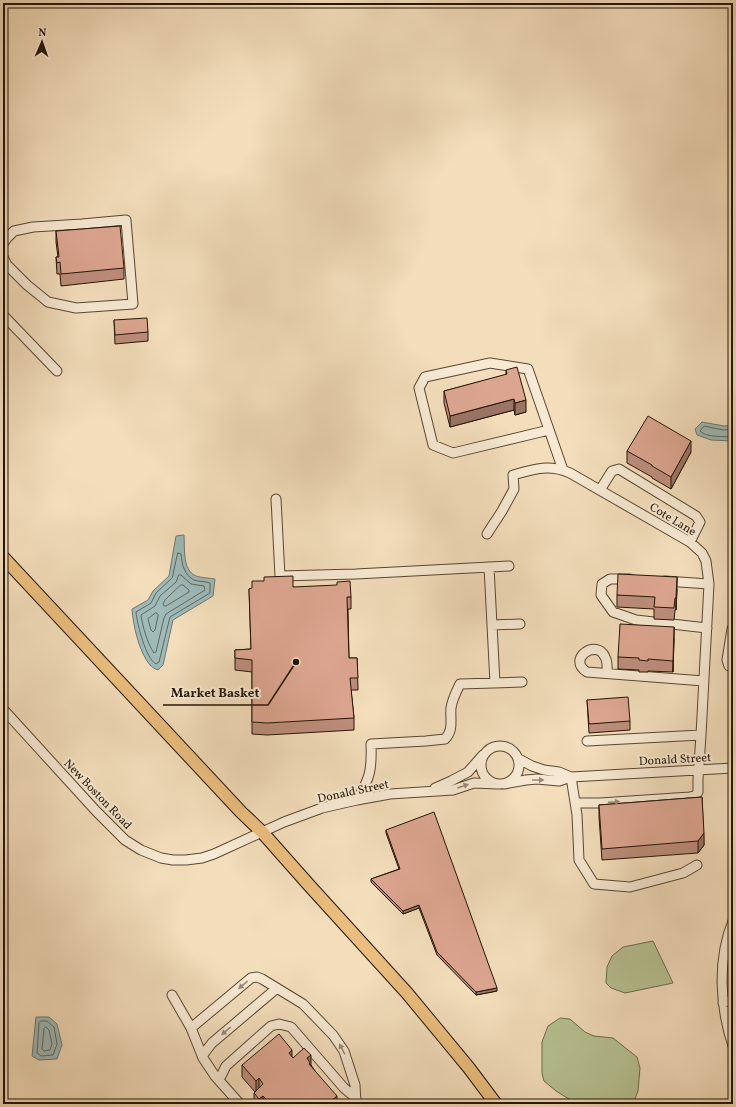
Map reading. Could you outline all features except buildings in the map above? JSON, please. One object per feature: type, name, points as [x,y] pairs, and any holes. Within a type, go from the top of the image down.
[{"type":"main road","points":[[3,557],[241,812],[262,832],[407,994],[469,1068],[496,1104]]},
{"type":"street","points":[[3,244],[6,238],[14,231],[33,226],[126,220],[133,304],[76,308],[48,302],[27,285],[7,265],[3,257]]},
{"type":"street","points":[[3,315],[57,372]]},
{"type":"street","points":[[549,430],[453,453],[433,445],[419,388],[425,377],[490,363],[528,368],[564,470]]},
{"type":"street","name":"Cote Lane","points":[[487,534],[514,489],[513,475],[538,468],[548,468],[564,470],[570,473],[690,542],[702,553],[706,561],[708,584],[707,628],[698,792],[695,796],[576,803]]},
{"type":"street","points":[[600,490],[612,471],[619,469],[696,516],[700,522],[690,542]]},
{"type":"street","points":[[276,499],[280,576],[509,566]]},
{"type":"street","points":[[489,567],[495,683]]},
{"type":"street","points":[[640,580],[610,579],[602,584],[601,595],[613,612],[636,620],[707,628]]},
{"type":"street","points":[[654,580],[708,584]]},
{"type":"street","points":[[492,625],[520,624]]},
{"type":"street","points":[[732,629],[727,660],[729,666],[733,668]]},
{"type":"street","points":[[607,673],[704,682]]},
{"type":"street","points":[[357,800],[366,786],[370,771],[372,758],[371,744],[442,740],[450,733],[452,718],[451,709],[460,684],[522,682]]},
{"type":"street","name":"New Boston Road","points":[[3,709],[112,828],[125,840],[141,850],[161,858],[173,860],[202,858],[262,832]]},
{"type":"street","points":[[587,742],[702,735]]},
{"type":"street","name":"Donald Street","points":[[428,791],[468,772],[488,749],[500,745],[512,749],[517,754],[519,759],[532,766],[544,770],[559,772],[572,777]]},
{"type":"street","points":[[484,754],[481,760],[482,773],[491,782],[501,784],[510,782],[515,778],[520,766],[519,759]]},
{"type":"street","name":"Donald Street","points":[[262,832],[322,808],[390,794],[453,790],[474,783],[501,784],[537,779],[559,781],[572,777],[733,768]]},
{"type":"street","points":[[572,777],[576,803],[579,860],[594,884],[630,886],[683,874],[697,865]]},
{"type":"street","points":[[732,1041],[728,1031],[724,1003],[723,967],[727,935],[733,921]]},
{"type":"street","points":[[191,1028],[251,978],[256,977],[262,979],[303,1004],[334,1034],[344,1051],[355,1086],[356,1101]]},
{"type":"street","points":[[202,1056],[212,1043],[277,988]]},
{"type":"street","points":[[172,995],[191,1028],[202,1056],[219,1080],[240,1104]]},
{"type":"street","points":[[724,1003],[733,1000]]},
{"type":"street","points":[[219,1080],[226,1066],[271,1026],[279,1024],[291,1027],[356,1101]]},
{"type":"green space","points":[[653,941],[673,983],[625,993],[611,988],[606,983],[607,967],[612,956],[623,947]]},
{"type":"green space","points":[[560,1018],[570,1019],[585,1032],[594,1036],[613,1038],[637,1057],[640,1068],[638,1091],[633,1104],[577,1104],[556,1091],[544,1081],[542,1073],[542,1042],[548,1026]]},
{"type":"water","points":[[702,422],[724,426],[733,425],[733,441],[711,440],[697,435],[695,429]]},
{"type":"water","points":[[184,535],[185,558],[188,569],[196,576],[215,579],[213,596],[173,620],[163,665],[158,670],[150,665],[146,660],[140,646],[135,630],[132,609],[148,600],[153,591],[169,576],[176,536]]},
{"type":"water","points":[[36,1017],[49,1017],[57,1024],[62,1045],[57,1059],[39,1060],[32,1056]]},
{"type":"place","name":"Market Basket","points":[[296,662]]}]
